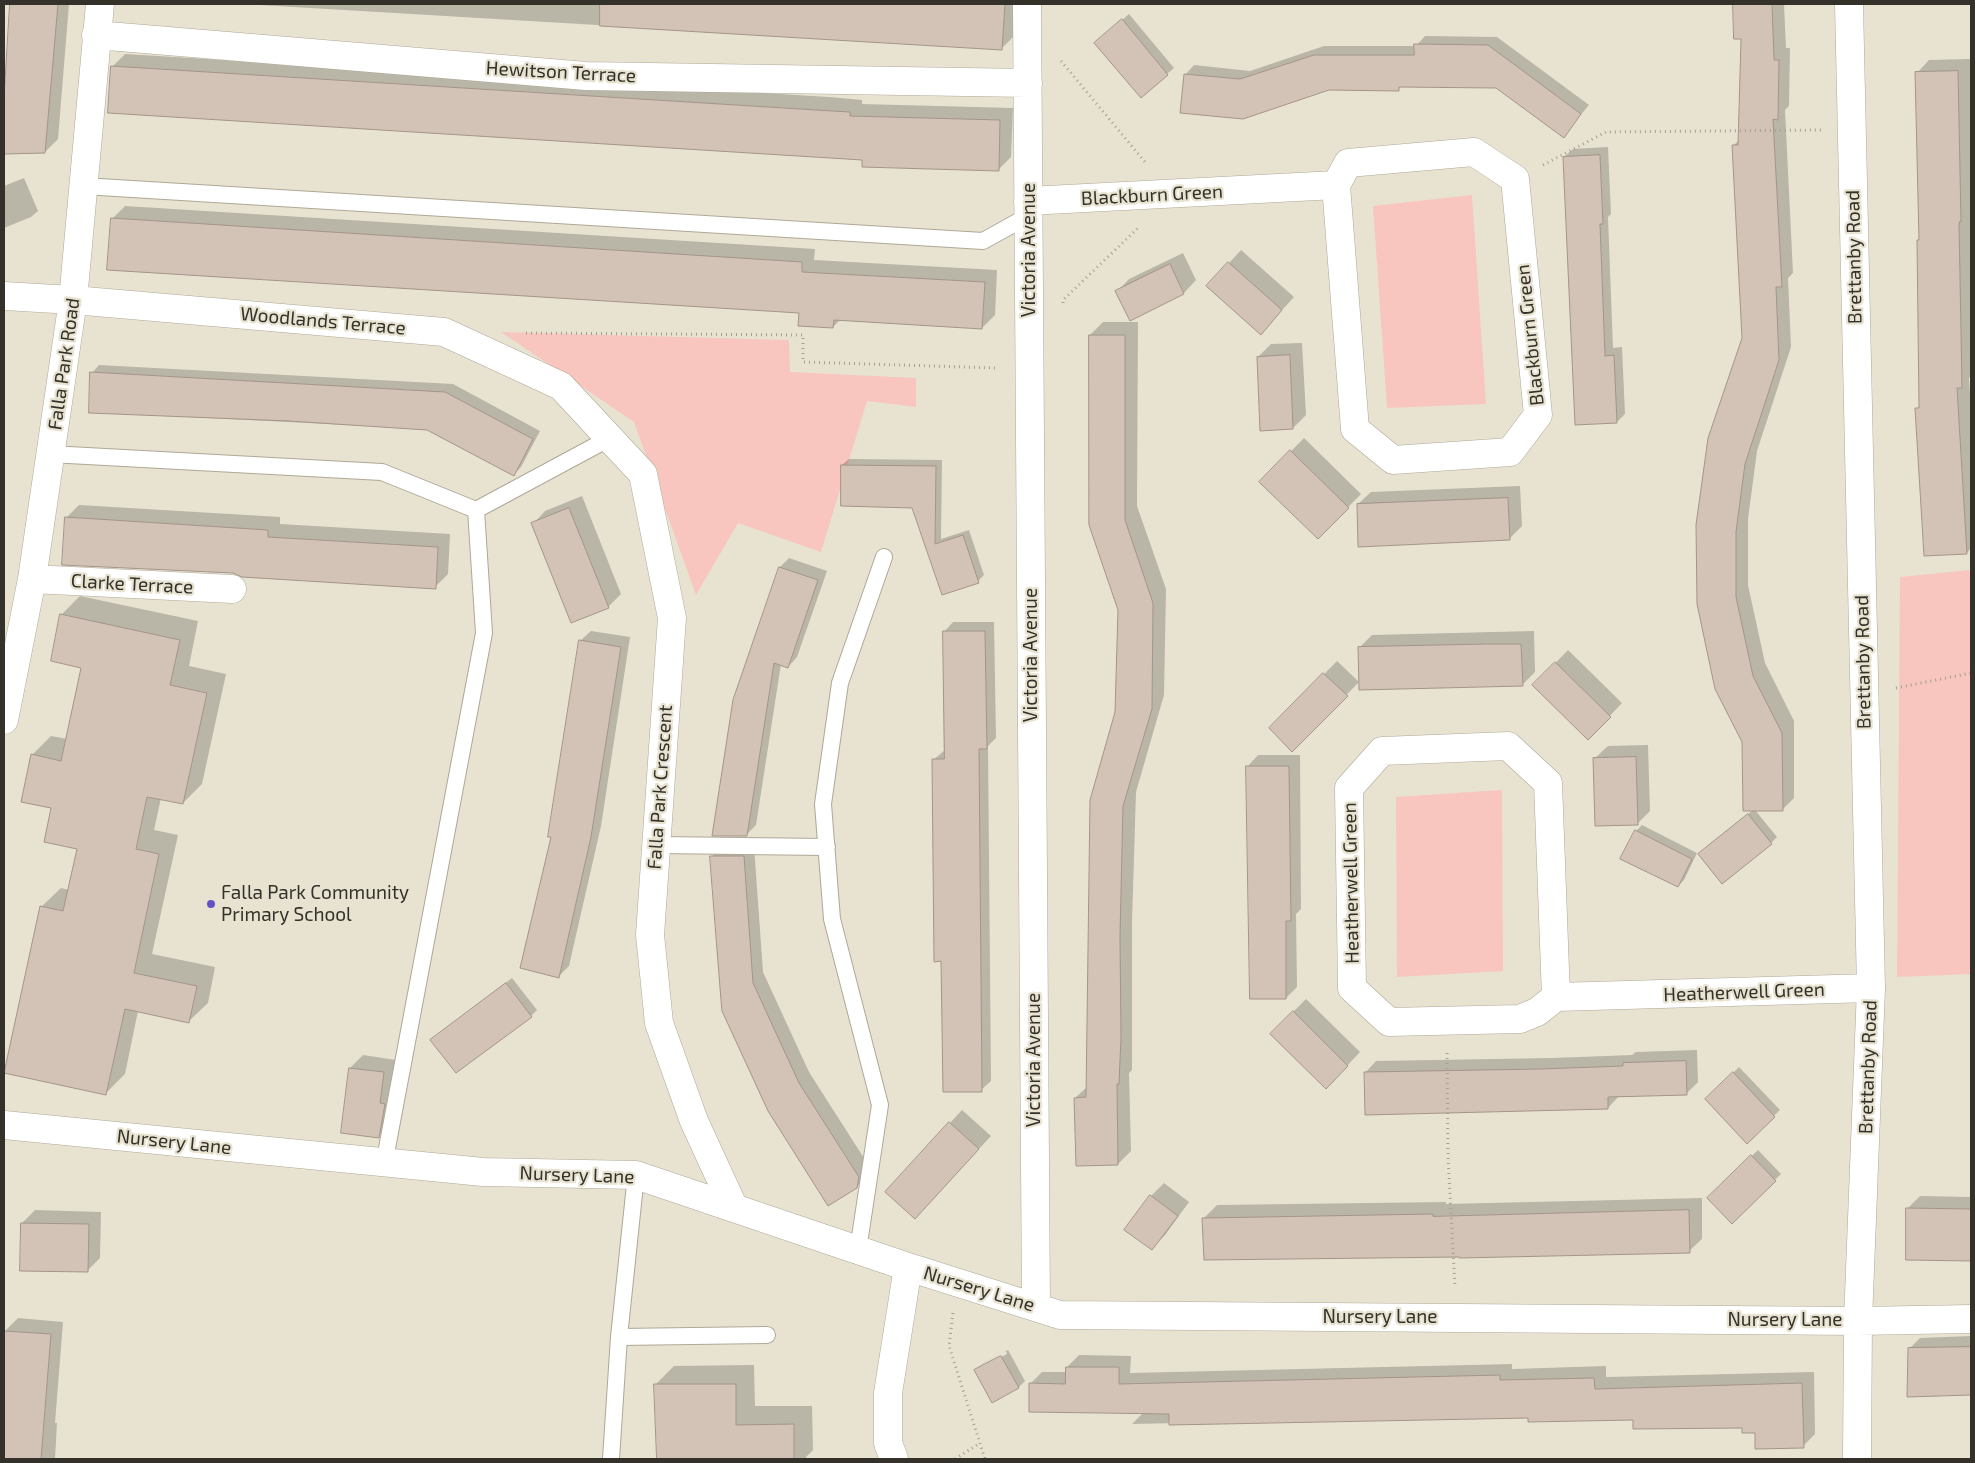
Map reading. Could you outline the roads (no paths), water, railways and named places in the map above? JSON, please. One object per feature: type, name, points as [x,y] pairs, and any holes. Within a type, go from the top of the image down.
[{"type":"street","name":"Falla Park Road","points":[[4,720],[32,579],[73,300],[100,4]]},
{"type":"street","name":"Victoria Avenue","points":[[1027,4],[1036,1307]]},
{"type":"street","name":"Brettanby Road","points":[[1848,4],[1871,988],[1858,1321],[1857,1459]]},
{"type":"street","name":"Hewitson Terrace","points":[[96,34],[586,76],[1028,83]]},
{"type":"street","name":"Blackburn Green","points":[[1474,152],[1515,179],[1538,415],[1510,452],[1393,460],[1355,429],[1336,185],[1348,163],[1474,152]]},
{"type":"street","name":"Blackburn Green","points":[[1028,209],[1148,195],[1336,185]]},
{"type":"street","name":"Woodlands Terrace","points":[[4,296],[73,300],[444,332],[561,386]]},
{"type":"street","name":"Falla Park Crescent","points":[[561,386],[643,474],[672,618],[650,935],[659,1023],[694,1121],[734,1208]]},
{"type":"street","name":"Clarke Terrace","points":[[32,579],[232,589]]},
{"type":"street","name":"Heatherwell Green","points":[[1556,997],[1548,783],[1508,746],[1382,751],[1349,788],[1352,988],[1389,1022],[1520,1019],[1537,1012],[1556,997],[1871,988]]},
{"type":"street","name":"Nursery Lane","points":[[4,1125],[384,1164],[483,1172],[636,1175],[908,1268],[1060,1315],[1858,1321],[1971,1319]]},
{"type":"street","points":[[894,1459],[888,1443],[888,1393],[908,1268]]},
{"type":"lane","points":[[83,186],[983,241],[1028,209]]},
{"type":"lane","points":[[476,510],[610,438]]},
{"type":"lane","points":[[50,454],[382,472],[476,510]]},
{"type":"lane","points":[[384,1164],[484,633],[476,510]]},
{"type":"lane","points":[[858,1250],[880,1105],[832,919],[823,804],[840,683],[884,557]]},
{"type":"lane","points":[[656,845],[826,847]]},
{"type":"lane","points":[[611,1459],[619,1337],[636,1175]]},
{"type":"lane","points":[[619,1337],[768,1335]]},
{"type":"place","name":"Falla Park Community Primary School","points":[[211,904]]}]
